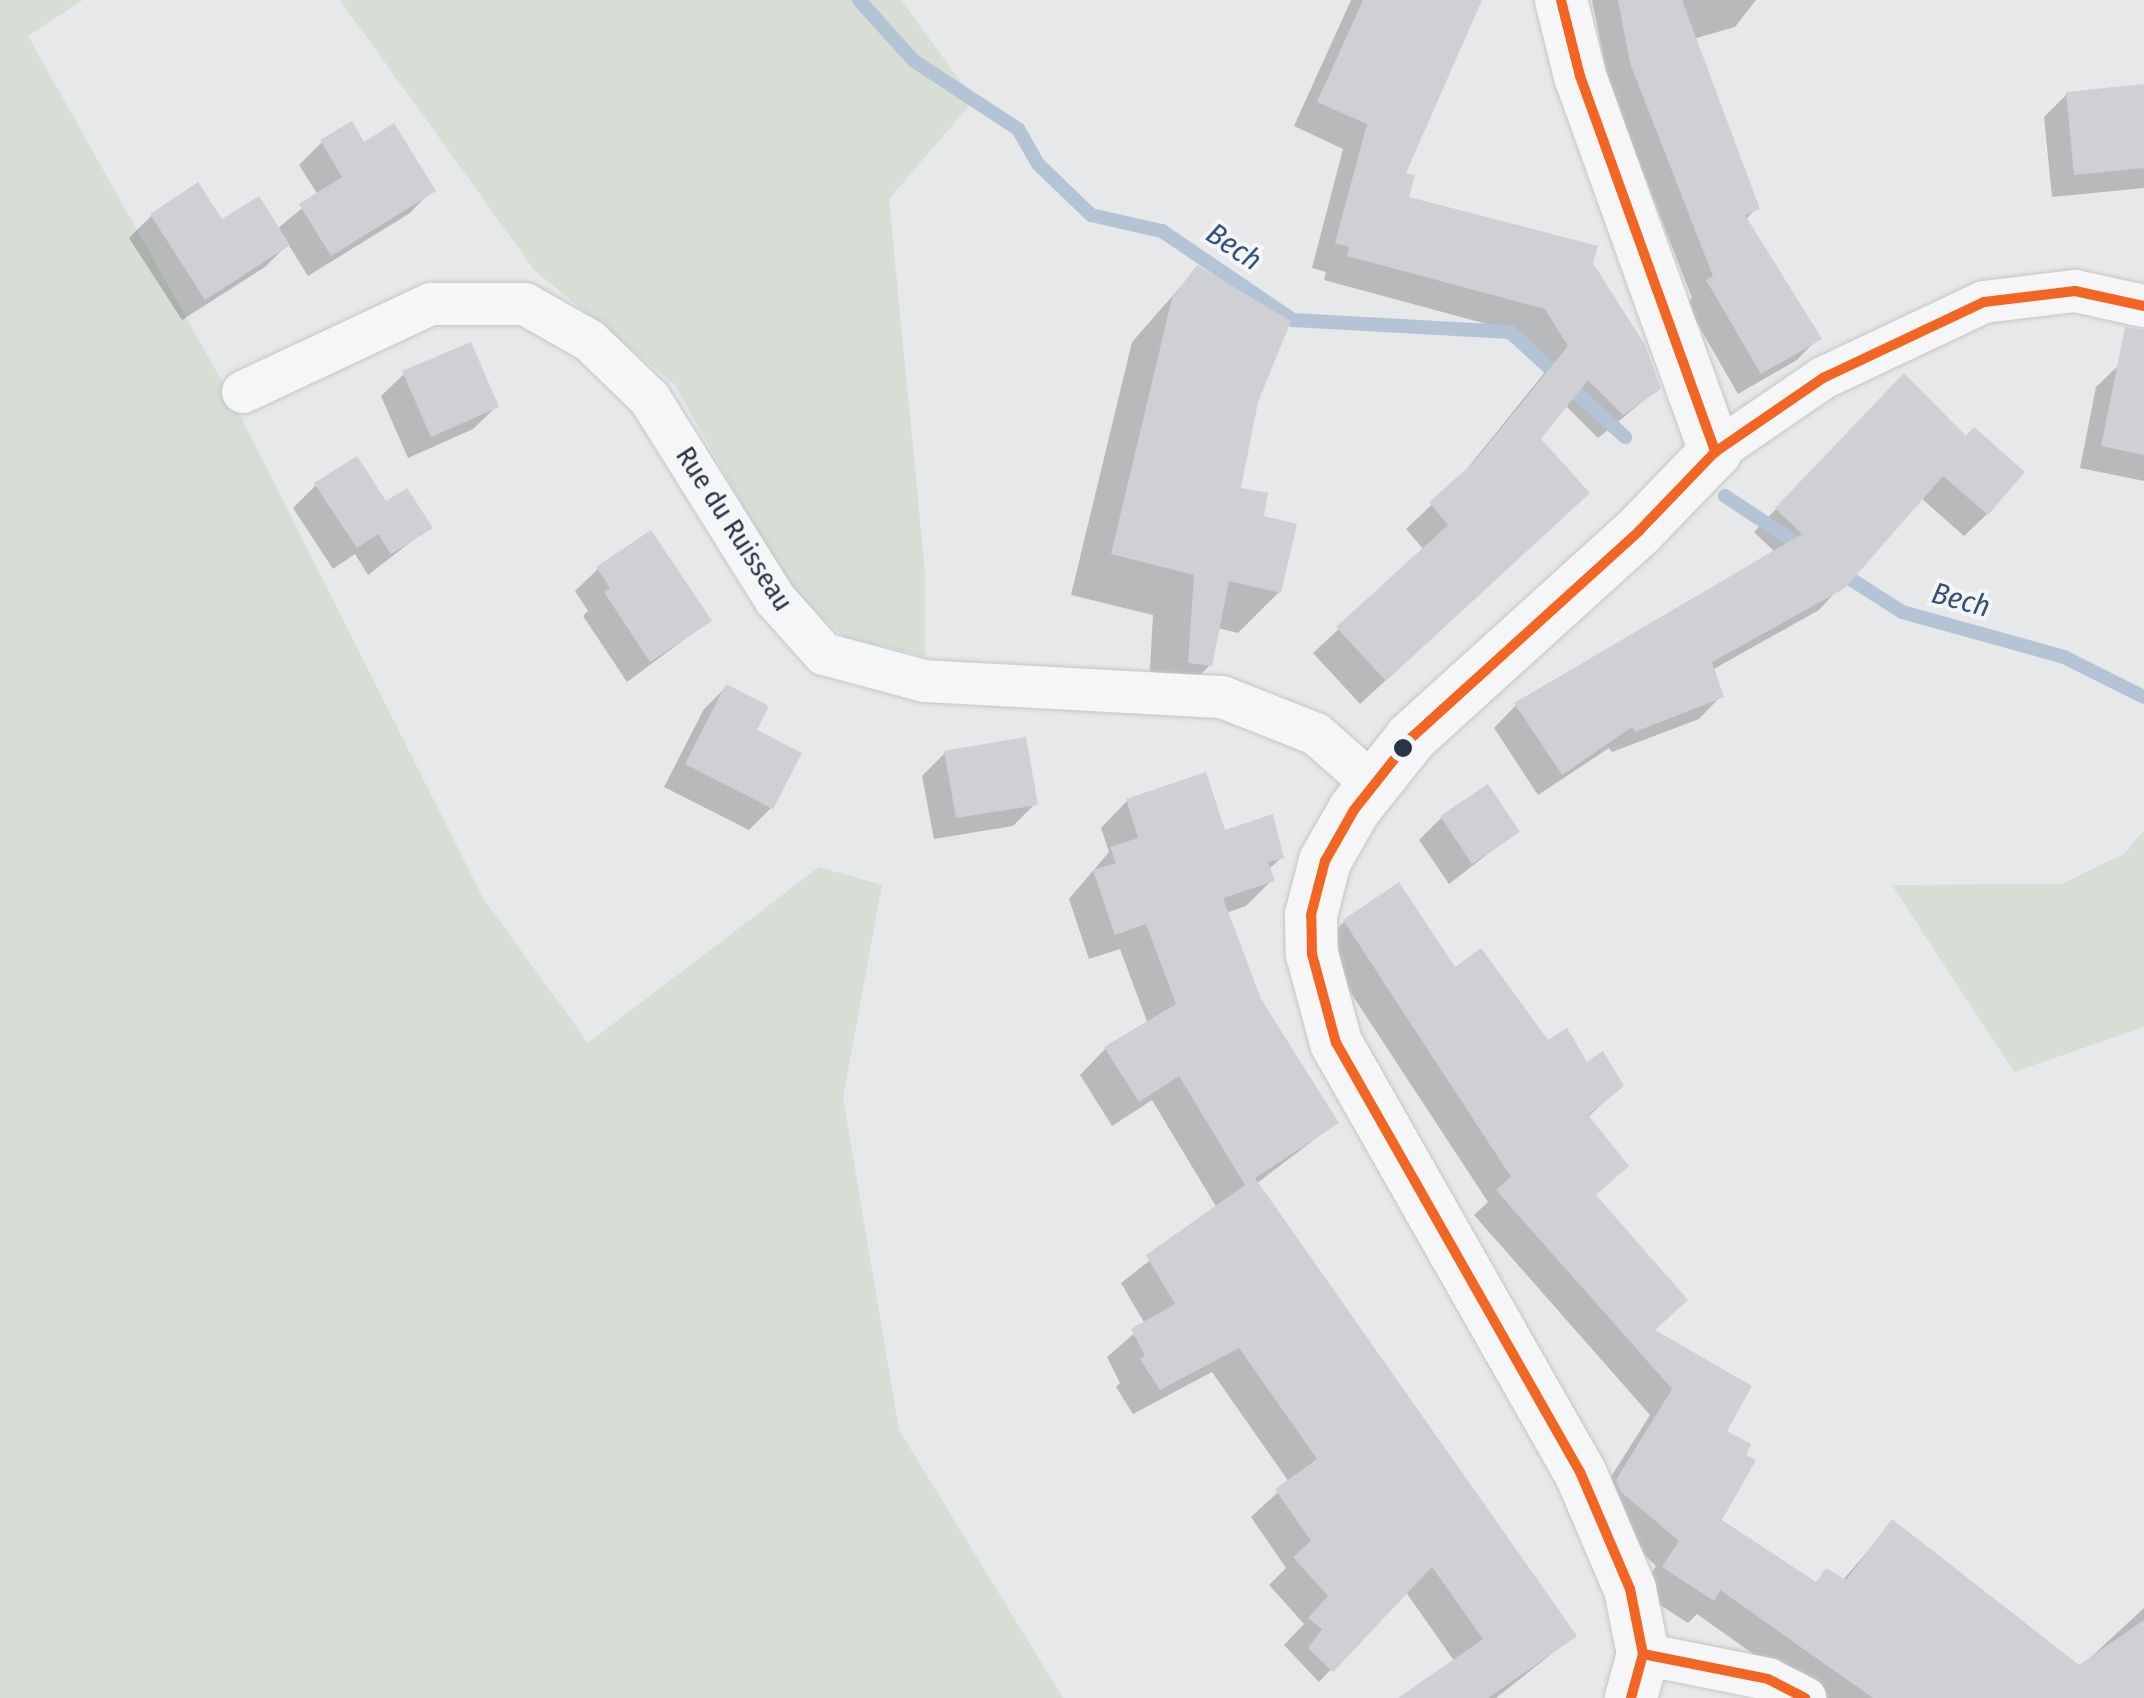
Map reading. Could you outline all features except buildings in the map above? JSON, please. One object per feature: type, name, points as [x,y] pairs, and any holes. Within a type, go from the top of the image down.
[{"type":"street","points":[[1561,0],[1580,76],[1715,452]]},
{"type":"street","points":[[1805,1698],[1755,1675],[1637,1676],[1630,1589],[1580,1472],[1336,1043],[1318,993],[1311,914],[1326,861],[1411,738],[1639,532],[1715,452],[1824,378],[1984,302],[2075,291],[2144,306]]},
{"type":"street","name":"Rue du Ruisseau","points":[[243,392],[431,304],[524,304],[590,341],[650,399],[775,599],[824,654],[924,681],[1222,697],[1316,734],[1375,786]]},
{"type":"shaded area","points":[[0,0],[83,0],[28,36],[232,399],[483,898],[588,1043],[819,867],[882,885],[843,1098],[899,1430],[1063,1698],[0,1698]]},
{"type":"shaded area","points":[[340,0],[901,0],[974,100],[889,199],[925,573],[925,656],[844,637],[788,587],[675,385],[535,271]]},
{"type":"shaded area","points":[[2144,830],[2144,1027],[2014,1072],[1892,885],[2062,884],[2125,853]]},
{"type":"waterway","name":"Bech","points":[[859,0],[914,61],[1018,129],[1038,164],[1091,215],[1162,231],[1293,320],[1510,332],[1625,437]]},
{"type":"waterway","name":"Bech","points":[[1725,496],[1808,551]]},
{"type":"waterway","name":"Bech","points":[[1838,571],[1902,612],[2064,657],[2144,697]]},
{"type":"transit line","points":[[1561,0],[1580,76],[1715,452]]},
{"type":"transit line","points":[[1631,1698],[1643,1654],[1630,1589],[1580,1472],[1336,1043],[1312,954],[1311,915],[1325,861],[1354,810],[1411,738],[1639,531],[1715,452],[1823,378],[1984,302],[2075,291],[2144,306]]},
{"type":"transit line","points":[[1643,1654],[1768,1679],[1805,1698]]}]
